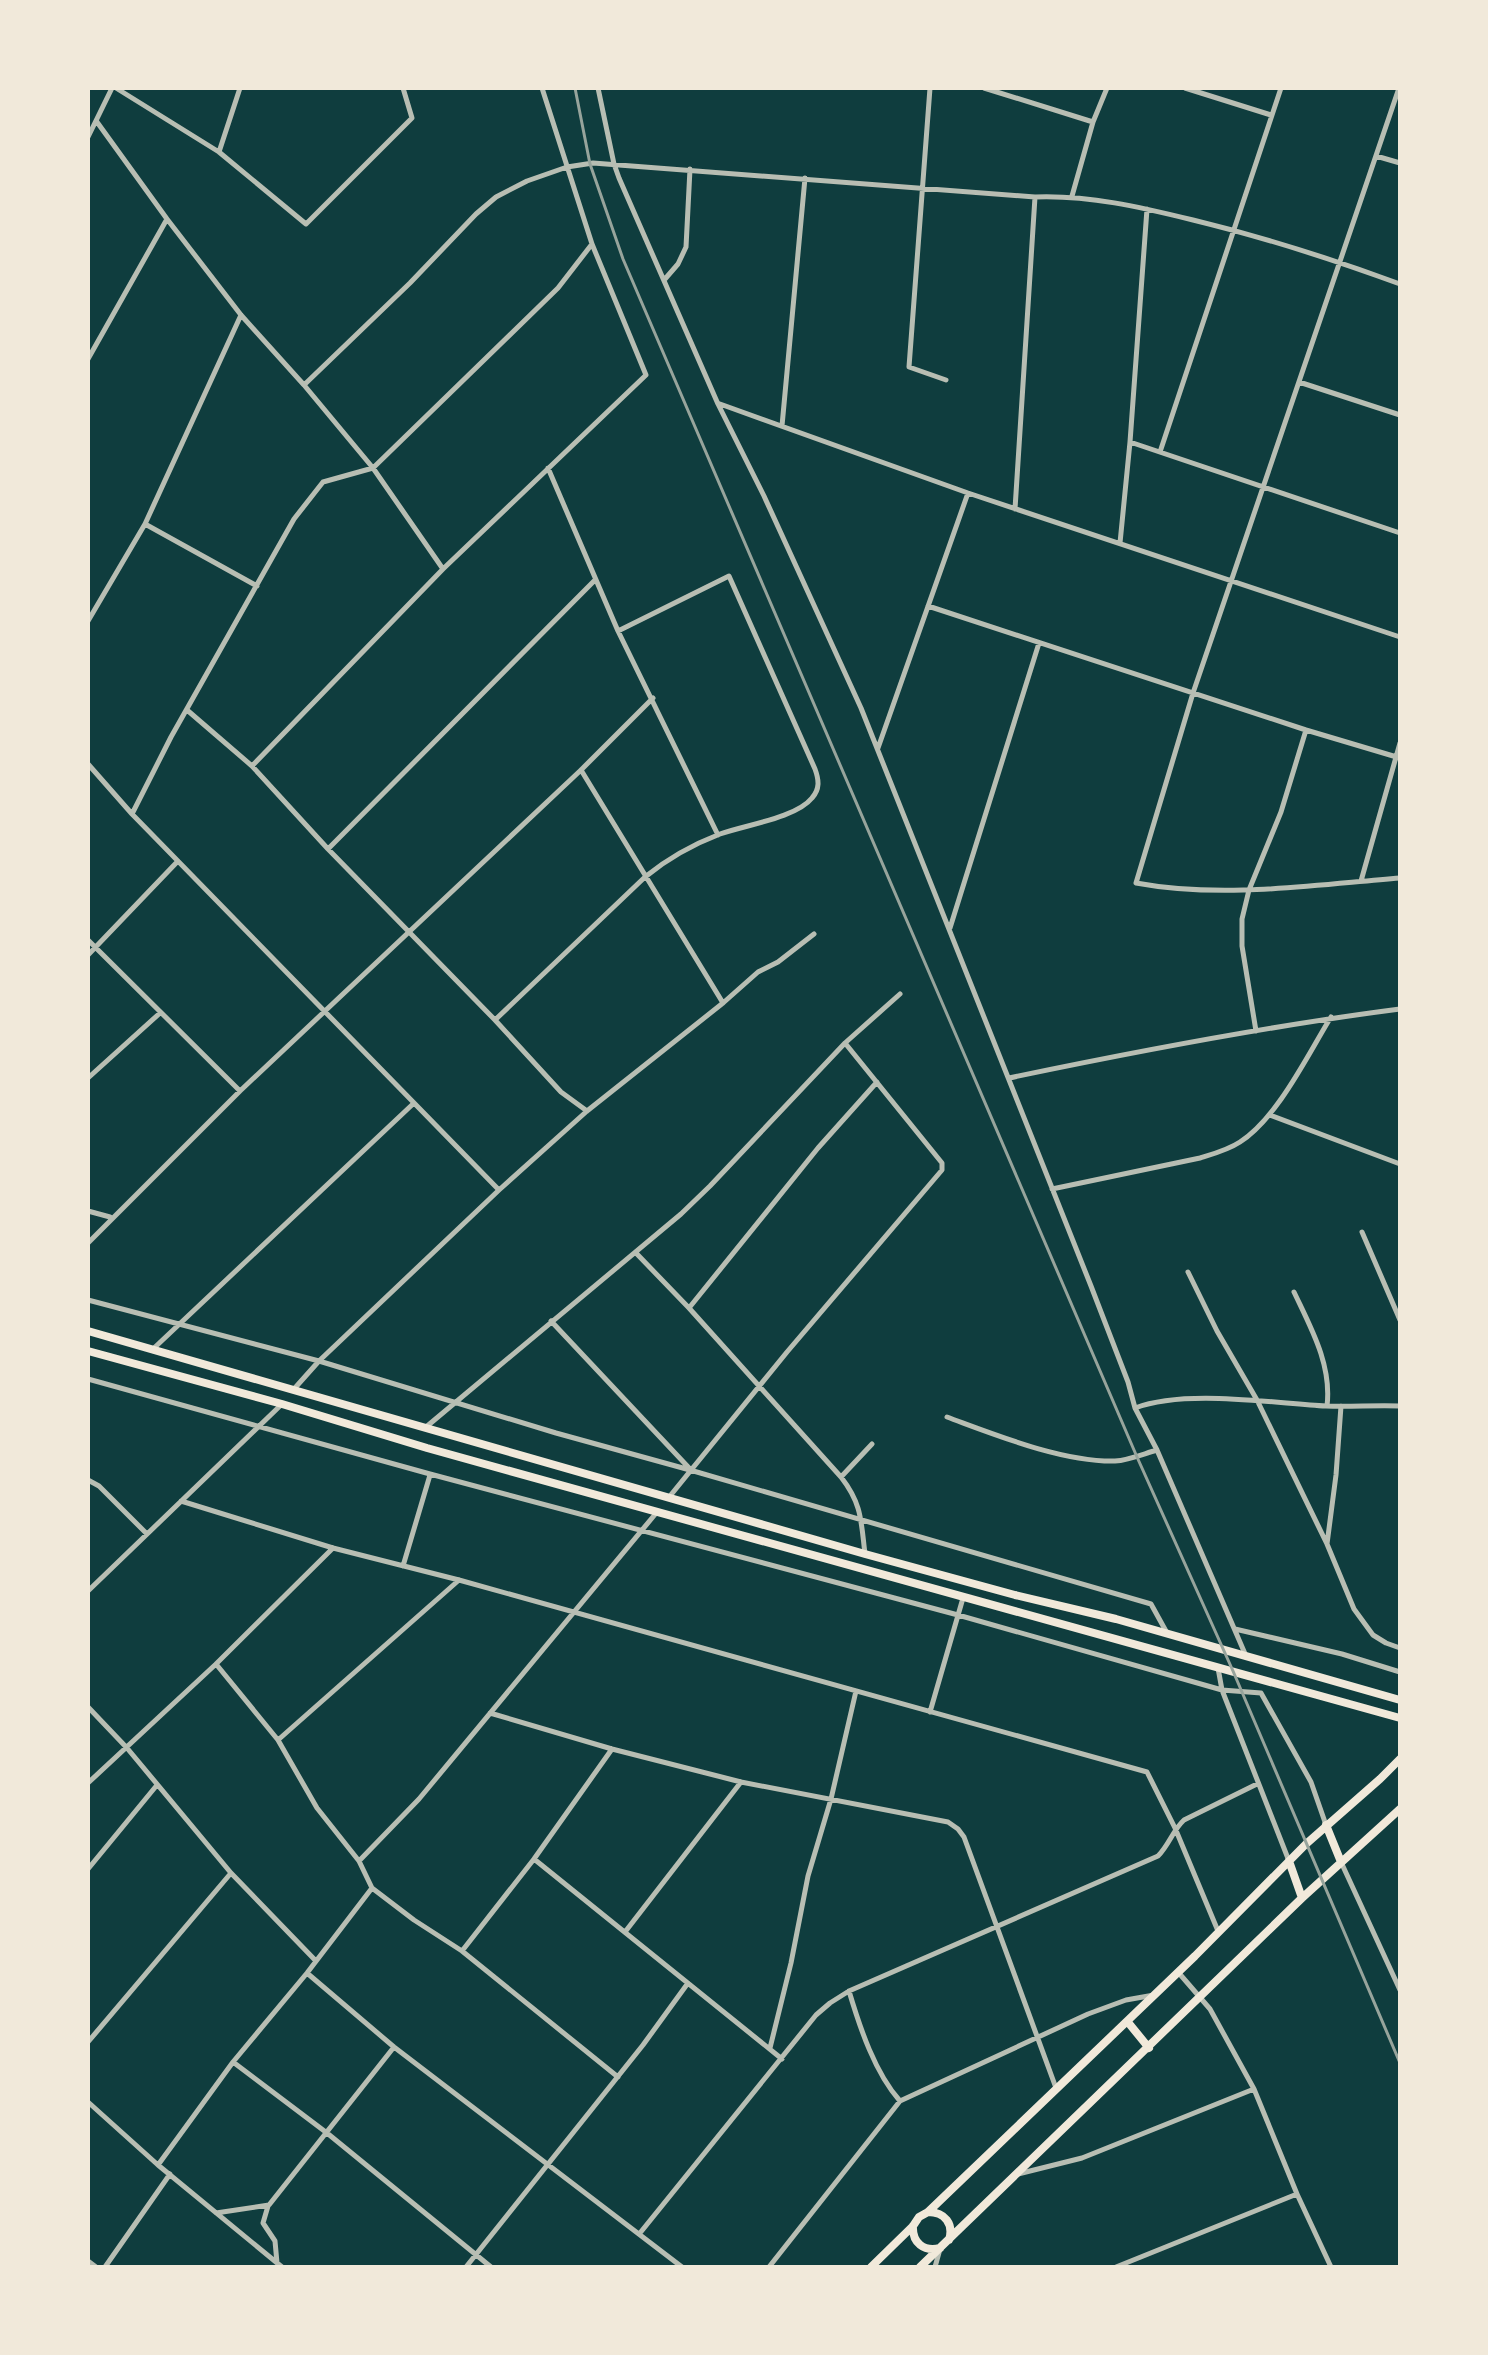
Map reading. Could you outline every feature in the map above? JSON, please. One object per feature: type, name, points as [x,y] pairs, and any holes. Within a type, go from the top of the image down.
[{"type":"main road","points":[[88,1331],[865,1554],[1168,1634],[1400,1700]]},
{"type":"main road","points":[[88,1351],[1400,1718]]},
{"type":"main road","points":[[871,2267],[919,2217],[928,2212],[1178,1972],[1326,1825],[1400,1759]]},
{"type":"main road","points":[[920,2267],[1302,1898],[1400,1809]]},
{"type":"main road","points":[[1326,1825],[1341,1862]]},
{"type":"main road","points":[[1289,1861],[1302,1898]]},
{"type":"main road","points":[[1127,2021],[1149,2048]]},
{"type":"main road","points":[[928,2212],[939,2213],[947,2220],[951,2230],[948,2240]]},
{"type":"main road","points":[[913,2226],[914,2237],[920,2246],[941,2248]]},
{"type":"street","points":[[88,137],[114,88],[219,152],[306,224],[412,118],[403,88]]},
{"type":"street","points":[[219,152],[240,88]]},
{"type":"street","points":[[252,766],[443,569],[646,375],[592,244],[542,88]]},
{"type":"street","points":[[598,88],[614,164],[718,404],[764,496],[878,748],[1128,1382],[1135,1408],[1157,1450],[1247,1657]]},
{"type":"street","points":[[930,88],[909,367],[946,380]]},
{"type":"street","points":[[984,88],[1093,122]]},
{"type":"street","points":[[1072,196],[1093,122],[1107,88]]},
{"type":"street","points":[[1185,88],[1271,115]]},
{"type":"street","points":[[1160,452],[1281,88]]},
{"type":"street","points":[[1399,88],[1193,693],[1136,883],[1167,888],[1249,890],[1400,878]]},
{"type":"street","points":[[97,122],[241,315],[373,468],[443,569]]},
{"type":"street","points":[[1376,156],[1400,163]]},
{"type":"street","points":[[304,385],[496,197],[527,181],[567,167],[593,163],[1035,197],[1072,196],[1147,209],[1232,229],[1400,284]]},
{"type":"street","points":[[665,279],[678,264],[686,247],[690,169]]},
{"type":"street","points":[[782,426],[805,178]]},
{"type":"street","points":[[1015,509],[1035,197]]},
{"type":"street","points":[[1120,543],[1147,209]]},
{"type":"street","points":[[88,359],[167,219]]},
{"type":"street","points":[[132,814],[294,519],[323,482],[373,468],[558,288],[592,244]]},
{"type":"street","points":[[88,621],[145,524],[241,315]]},
{"type":"street","points":[[1299,382],[1400,415]]},
{"type":"street","points":[[718,404],[968,493],[1400,637]]},
{"type":"street","points":[[1130,442],[1400,533]]},
{"type":"street","points":[[548,468],[618,631],[718,835]]},
{"type":"street","points":[[878,748],[968,493]]},
{"type":"street","points":[[145,524],[257,586]]},
{"type":"street","points":[[495,1020],[645,877],[673,857],[718,835],[785,814],[805,804],[817,790],[819,780],[729,576],[618,631]]},
{"type":"street","points":[[328,849],[595,580]]},
{"type":"street","points":[[928,606],[1398,758]]},
{"type":"street","points":[[950,928],[1039,643]]},
{"type":"street","points":[[88,1243],[240,1091],[581,770],[653,698]]},
{"type":"street","points":[[187,710],[252,766],[561,1092],[587,1111]]},
{"type":"street","points":[[1256,1031],[1242,946],[1242,919],[1249,890],[1272,838],[1306,730]]},
{"type":"street","points":[[1361,881],[1400,743]]},
{"type":"street","points":[[88,764],[132,814],[499,1190]]},
{"type":"street","points":[[581,770],[723,1003]]},
{"type":"street","points":[[88,955],[178,861]]},
{"type":"street","points":[[294,1389],[319,1361],[499,1190],[587,1111],[758,972],[778,962],[814,934]]},
{"type":"street","points":[[88,940],[240,1091]]},
{"type":"street","points":[[425,1428],[636,1253],[710,1186],[845,1043],[900,994]]},
{"type":"street","points":[[1009,1078],[1190,1041],[1331,1017],[1400,1009]]},
{"type":"street","points":[[88,1078],[160,1013]]},
{"type":"street","points":[[1052,1189],[1186,1161],[1220,1152],[1240,1142],[1270,1115],[1331,1017]]},
{"type":"street","points":[[670,1496],[787,1352],[942,1170],[942,1163],[845,1043]]},
{"type":"street","points":[[689,1308],[818,1148],[877,1082]]},
{"type":"street","points":[[152,1350],[414,1103]]},
{"type":"street","points":[[1270,1115],[1400,1164]]},
{"type":"street","points":[[88,1211],[111,1218]]},
{"type":"street","points":[[1362,1232],[1400,1320]]},
{"type":"street","points":[[636,1253],[853,1492],[860,1508],[865,1554]]},
{"type":"street","points":[[1188,1272],[1217,1331],[1257,1400],[1327,1544],[1354,1609],[1373,1635],[1400,1648]]},
{"type":"street","points":[[1294,1292],[1326,1370],[1329,1389],[1327,1406]]},
{"type":"street","points":[[88,1300],[319,1361],[556,1433],[1151,1604],[1168,1634]]},
{"type":"street","points":[[551,1321],[690,1470]]},
{"type":"street","points":[[88,1379],[958,1615],[1222,1690],[1261,1693],[1311,1782],[1326,1825]]},
{"type":"street","points":[[1135,1408],[1159,1401],[1257,1400],[1327,1406],[1400,1406]]},
{"type":"street","points":[[88,1591],[282,1404]]},
{"type":"street","points":[[1327,1544],[1341,1406]]},
{"type":"street","points":[[947,1417],[1014,1441],[1078,1457],[1116,1461],[1157,1450]]},
{"type":"street","points":[[841,1477],[872,1444]]},
{"type":"street","points":[[403,1566],[430,1474]]},
{"type":"street","points":[[88,1480],[99,1486],[147,1534]]},
{"type":"street","points":[[181,1501],[333,1548],[459,1580],[1147,1772],[1175,1828],[1219,1932]]},
{"type":"street","points":[[359,1861],[419,1799],[658,1511]]},
{"type":"street","points":[[88,1783],[216,1664],[333,1548]]},
{"type":"street","points":[[278,1740],[459,1580]]},
{"type":"street","points":[[930,1712],[964,1597]]},
{"type":"street","points":[[1234,1629],[1342,1654],[1400,1672]]},
{"type":"street","points":[[216,1664],[278,1740],[317,1808],[359,1861],[372,1888],[462,1951],[618,2077]]},
{"type":"street","points":[[1218,1667],[1222,1690],[1289,1861]]},
{"type":"street","points":[[770,2048],[808,1876],[831,1799],[856,1691]]},
{"type":"street","points":[[88,1707],[127,1748],[231,1873],[315,1960]]},
{"type":"street","points":[[490,1713],[741,1782],[948,1822],[964,1837],[1056,2088]]},
{"type":"street","points":[[462,1951],[534,1859],[612,1749]]},
{"type":"street","points":[[625,1932],[741,1782]]},
{"type":"street","points":[[640,2233],[816,2015],[830,2003],[849,1991],[1158,1856],[1171,1840],[1175,1828],[1184,1820],[1257,1784]]},
{"type":"street","points":[[88,1869],[157,1785]]},
{"type":"street","points":[[534,1859],[783,2059]]},
{"type":"street","points":[[1341,1862],[1400,1990]]},
{"type":"street","points":[[88,2042],[231,1873]]},
{"type":"street","points":[[158,2165],[233,2062],[372,1888]]},
{"type":"street","points":[[1178,1972],[1201,1997],[1254,2089],[1331,2267]]},
{"type":"street","points":[[307,1973],[394,2047],[682,2267]]},
{"type":"street","points":[[466,2267],[618,2077],[688,1983]]},
{"type":"street","points":[[849,1991],[883,2081],[900,2101]]},
{"type":"street","points":[[769,2267],[900,2101],[1037,2037],[1126,2000],[1154,1994]]},
{"type":"street","points":[[280,2265],[275,2241],[263,2223],[269,2205],[394,2047]]},
{"type":"street","points":[[233,2062],[327,2133],[491,2267]]},
{"type":"street","points":[[1017,2174],[1082,2158],[1254,2089]]},
{"type":"street","points":[[88,2102],[158,2165],[280,2265]]},
{"type":"street","points":[[105,2267],[170,2174]]},
{"type":"street","points":[[1116,2267],[1297,2194]]},
{"type":"street","points":[[216,2213],[269,2205]]},
{"type":"street","points":[[935,2267],[941,2248]]},
{"type":"street","points":[[88,2261],[96,2267]]},
{"type":"railway","points":[[575,88],[590,164],[623,259],[1400,2063]]}]
